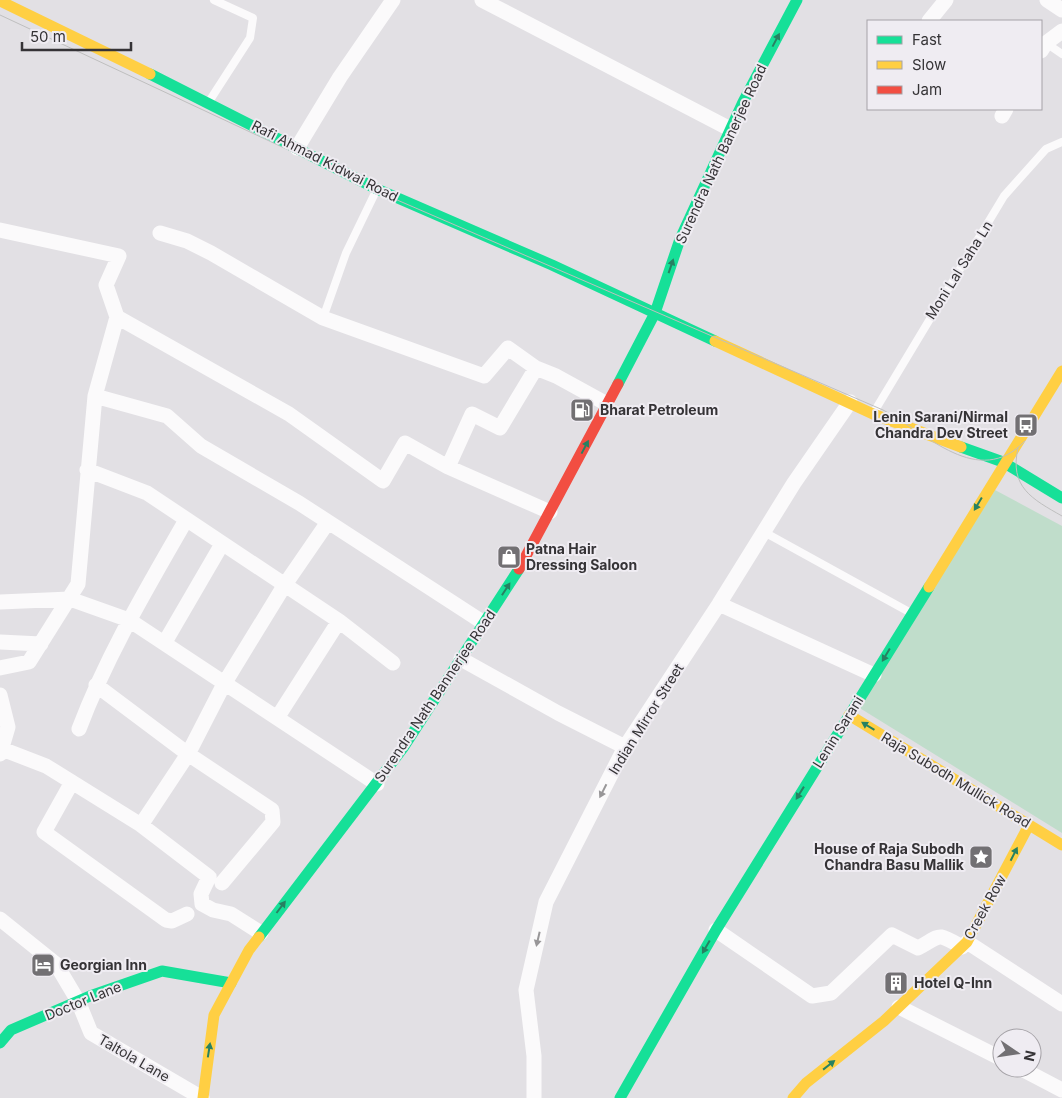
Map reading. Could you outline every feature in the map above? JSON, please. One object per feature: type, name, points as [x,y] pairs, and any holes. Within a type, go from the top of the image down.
[{"type":"main road","name":"Surendra Nath Banerjee Road","points":[[655,312],[680,239],[732,130],[743,102],[797,0]]},
{"type":"main road","name":"Rafi Ahmad Kidwai Road","points":[[0,1],[209,102],[377,189],[655,312],[850,402],[872,414],[1003,462],[1062,498]]},
{"type":"main road","name":"Surendra Nath Bannerjee Road","points":[[203,1098],[214,1015],[249,950],[403,748],[528,554],[655,312]]},
{"type":"main road","name":"Lenin Sarani","points":[[620,1098],[716,930],[1003,462],[1062,371]]},
{"type":"main road","name":"Raja Subodh Mullick Road","points":[[849,715],[1062,845]]},
{"type":"main road","name":"Creek Row","points":[[793,1098],[806,1083],[884,1021],[964,944],[990,902],[1029,825]]},
{"type":"main road","name":"Doctor Lane","points":[[0,1043],[11,1030],[78,1001],[162,971],[231,983]]},
{"type":"street","points":[[297,148],[340,77],[393,0]]},
{"type":"street","points":[[482,0],[732,130]]},
{"type":"street","points":[[930,20],[946,0]]},
{"type":"street","points":[[1047,0],[1062,10]]},
{"type":"street","points":[[1043,47],[1062,31]]},
{"type":"street","points":[[0,230],[119,256],[106,285],[117,318],[95,396],[78,584],[29,662],[0,668]]},
{"type":"street","points":[[160,233],[187,240],[323,318],[484,376],[508,348],[536,368],[556,376],[607,404]]},
{"type":"street","points":[[117,318],[289,414],[383,481],[405,443],[448,467],[550,512]]},
{"type":"street","points":[[448,467],[472,414],[500,428],[536,368]]},
{"type":"street","points":[[95,396],[167,416],[201,446],[328,522],[484,623]]},
{"type":"street","name":"Indian Mirror Street","points":[[534,1098],[534,1056],[526,990],[546,902],[625,747],[719,604],[794,483],[850,402]]},
{"type":"street","points":[[87,470],[147,493],[339,621],[393,663]]},
{"type":"street","points":[[79,729],[96,685],[129,620],[186,520]]},
{"type":"street","points":[[142,825],[188,754],[224,684],[284,586],[328,522]]},
{"type":"street","points":[[165,642],[222,544]]},
{"type":"street","points":[[0,602],[70,599],[129,620],[165,642],[224,684],[376,784]]},
{"type":"street","points":[[719,604],[874,675]]},
{"type":"street","points":[[277,718],[339,621]]},
{"type":"street","points":[[0,642],[41,644]]},
{"type":"street","points":[[461,659],[558,714],[625,747]]},
{"type":"street","points":[[96,685],[188,754],[272,810],[273,822],[222,884]]},
{"type":"street","points":[[0,695],[8,727],[1,752],[46,766],[142,825],[209,877],[200,894],[202,904],[213,910],[231,914],[261,934]]},
{"type":"street","points":[[72,782],[44,832],[166,920],[172,921],[187,914]]},
{"type":"street","name":"Taltola Lane","points":[[0,919],[56,964],[78,1001],[91,1033],[203,1098]]},
{"type":"street","points":[[716,930],[812,996],[831,992],[892,935],[918,948],[935,937],[942,936],[964,944],[1062,1004]]},
{"type":"street","points":[[899,1006],[992,1054]]},
{"type":"street","points":[[1039,1078],[1062,1090]]},
{"type":"lane","points":[[209,102],[250,38],[253,18],[214,0]]},
{"type":"lane","points":[[1043,47],[1062,54]]},
{"type":"lane","name":"Moni Lal Saha Ln","points":[[872,414],[1004,196],[1046,149],[1062,142]]},
{"type":"lane","points":[[323,318],[346,253],[377,189]]},
{"type":"lane","points":[[764,532],[911,614]]},
{"type":"green space","points":[[995,490],[1062,526],[1062,833],[858,707]]},
{"type":"tram line","points":[[0,15],[374,190],[883,410],[935,443],[953,452],[971,459],[989,460],[1007,455],[1025,441]]},
{"type":"tram line","points":[[1018,448],[1017,473],[1025,490],[1041,504],[1062,516]]},
{"type":"traffic: fast","points":[[618,384],[655,313],[680,239],[743,102],[797,0]]},
{"type":"traffic: fast","points":[[150,74],[377,189],[552,265],[715,341]]},
{"type":"traffic: fast","points":[[961,447],[1003,462],[1062,498]]},
{"type":"traffic: fast","points":[[259,937],[403,748],[519,569]]},
{"type":"traffic: fast","points":[[620,1098],[716,930],[929,587]]},
{"type":"traffic: fast","points":[[0,1043],[11,1030],[90,996],[162,971],[231,983]]},
{"type":"traffic: slow","points":[[0,1],[150,74]]},
{"type":"traffic: slow","points":[[715,341],[873,414],[961,447]]},
{"type":"traffic: slow","points":[[929,587],[1062,371]]},
{"type":"traffic: slow","points":[[849,715],[1062,845]]},
{"type":"traffic: slow","points":[[793,1098],[806,1083],[884,1021],[967,942],[1029,825]]},
{"type":"traffic: slow","points":[[203,1098],[214,1015],[249,950],[259,937]]},
{"type":"traffic: jam","points":[[519,569],[618,384]]},
{"type":"place","name":"Bharat Petroleum","points":[[582,410]]},
{"type":"place","name":"Lenin Sarani/Nirmal Chandra Dev Street","points":[[1026,425]]},
{"type":"place","name":"Patna Hair Dressing Saloon","points":[[509,557]]},
{"type":"place","name":"House of Raja Subodh Chandra Basu Mallik","points":[[981,857]]},
{"type":"place","name":"Georgian Inn","points":[[43,965]]},
{"type":"place","name":"Hotel Q-Inn","points":[[896,983]]}]
